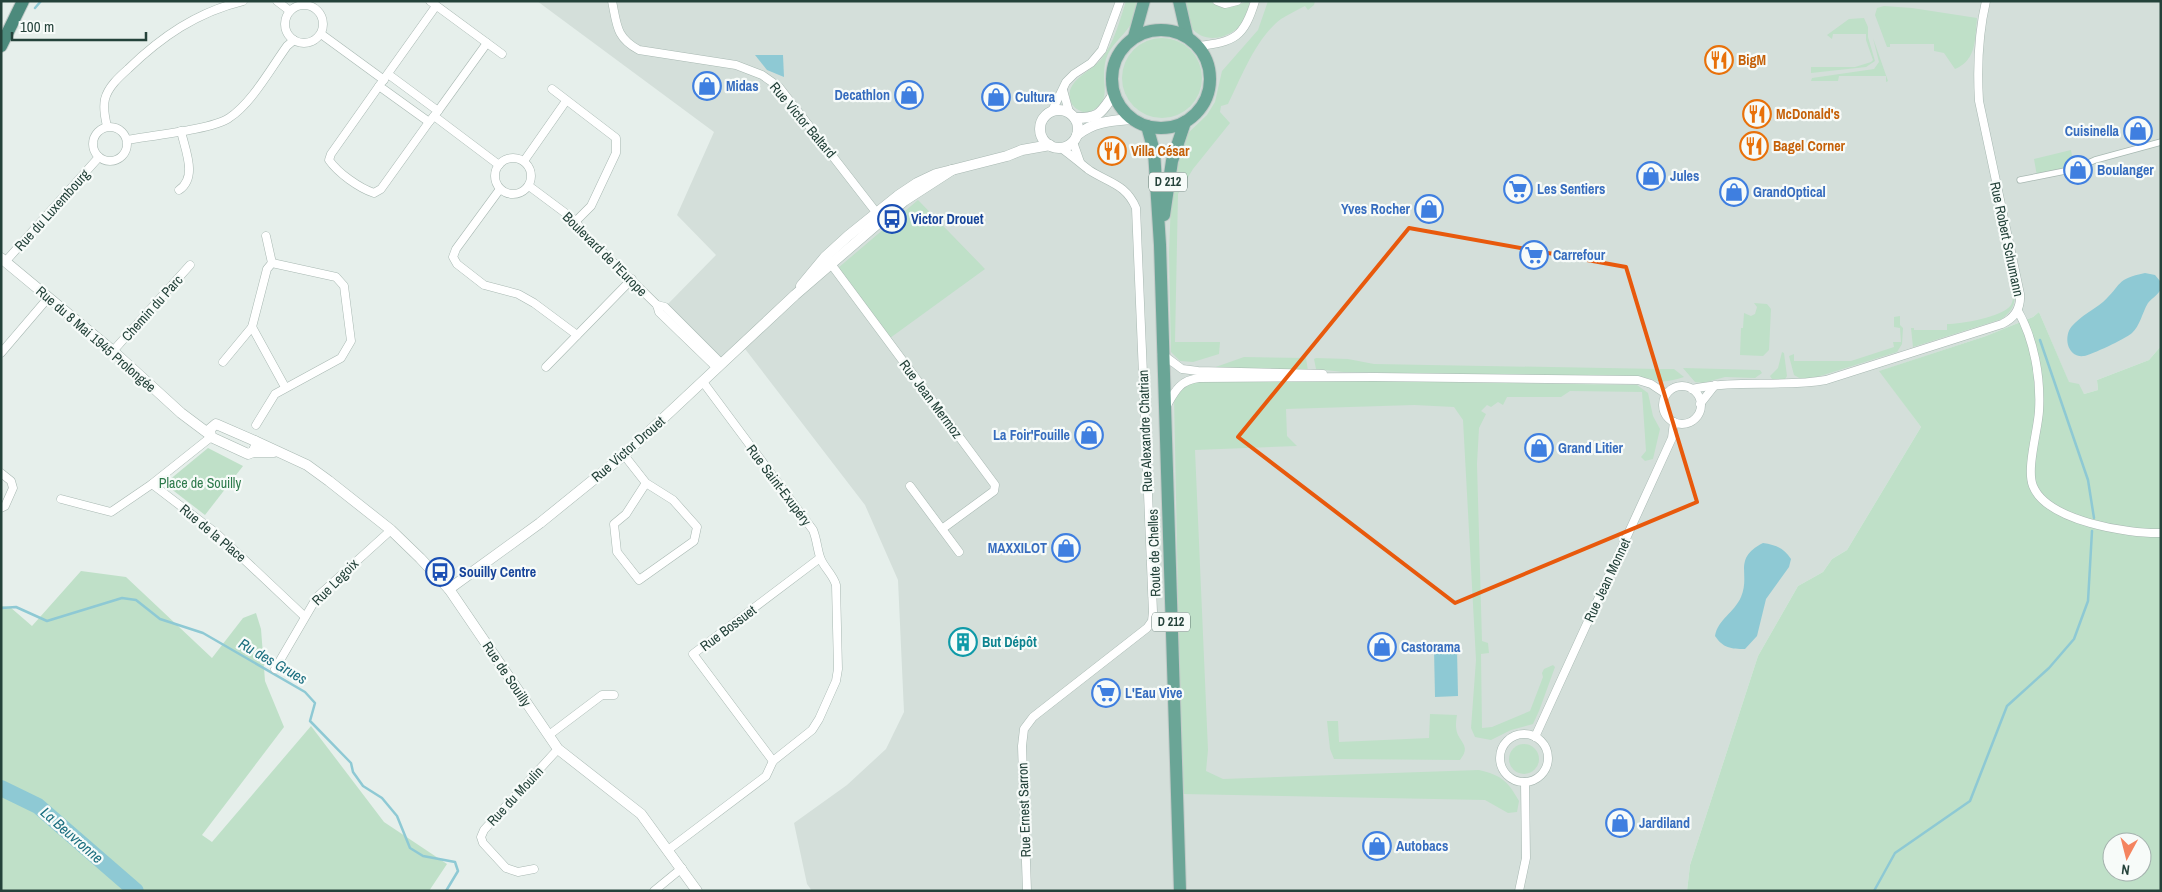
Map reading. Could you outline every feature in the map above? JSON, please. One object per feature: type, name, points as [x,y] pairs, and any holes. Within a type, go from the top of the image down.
[{"type":"highway","points":[[1,46],[23,1]]},
{"type":"main road","points":[[1134,37],[1144,1]]},
{"type":"main road","points":[[1179,1],[1187,36]]},
{"type":"main road","points":[[1164,29],[1187,36],[1198,46],[1209,69],[1210,86],[1204,103],[1185,122],[1166,128],[1147,126],[1132,119],[1124,112],[1114,94],[1111,75],[1114,62],[1124,46],[1134,37],[1148,31],[1164,29]]},
{"type":"main road","name":"Route de Chelles","points":[[1160,245],[1172,161],[1185,122]]},
{"type":"main road","name":"Route de Chelles","points":[[1147,126],[1154,151],[1160,245],[1180,891]]},
{"type":"street","points":[[107,126],[105,100],[117,79],[140,57],[179,27],[200,16],[243,1]]},
{"type":"street","points":[[277,1],[290,11]]},
{"type":"street","points":[[317,10],[321,1]]},
{"type":"street","name":"Rue Victor Baltard","points":[[612,1],[618,28],[626,43],[639,50],[736,65],[762,75],[778,87],[879,216]]},
{"type":"street","points":[[1052,111],[1066,82],[1074,74],[1091,63],[1102,50],[1120,1]]},
{"type":"street","points":[[1217,1],[1225,4],[1237,1]]},
{"type":"street","points":[[1198,46],[1219,44],[1237,35],[1247,26],[1255,1]]},
{"type":"street","name":"Rue Robert Schumann","points":[[1692,389],[1726,383],[1806,384],[1826,380],[2002,324],[2010,320],[2018,311],[2020,294],[1979,101],[1978,43],[1986,1]]},
{"type":"street","points":[[487,43],[381,189],[374,193],[366,190],[333,166],[329,160],[331,154],[384,80],[433,4],[487,43],[502,54]]},
{"type":"street","points":[[300,5],[317,10],[323,21],[321,34],[306,43],[294,40],[286,30],[286,17],[290,11],[300,5]]},
{"type":"street","points":[[321,34],[499,165]]},
{"type":"street","points":[[127,140],[181,131],[227,120],[240,110],[287,46],[294,40]]},
{"type":"street","points":[[384,80],[434,116]]},
{"type":"street","points":[[552,89],[616,138],[616,153],[590,206],[576,220]]},
{"type":"street","points":[[1063,90],[1078,129],[1075,138],[1080,162]]},
{"type":"street","points":[[1052,111],[1061,110],[1072,115],[1088,118],[1099,115],[1114,94]]},
{"type":"street","points":[[524,161],[566,101]]},
{"type":"street","name":"Rue Victor Drouet","points":[[1022,150],[1040,132],[1042,119],[1052,111]]},
{"type":"street","points":[[1061,148],[1089,126],[1102,122],[1132,119]]},
{"type":"street","points":[[107,126],[112,126],[122,131],[127,140],[125,152],[116,160],[110,161],[99,157],[95,153],[92,142],[97,132],[107,126]]},
{"type":"street","points":[[179,190],[186,185],[190,175],[181,131]]},
{"type":"street","points":[[1040,132],[1050,146]]},
{"type":"street","points":[[2020,180],[2075,169],[2095,160],[2161,142]]},
{"type":"street","name":"Rue Victor Drouet","points":[[449,589],[540,524],[624,455],[795,295],[828,261],[879,216],[952,170],[1007,156],[1022,150],[1050,146],[1061,148]]},
{"type":"street","name":"Rue Alexandre Chatrian","points":[[1024,729],[1033,717],[1147,628],[1152,621],[1153,612],[1136,208],[1132,198],[1121,187],[1089,169],[1061,148]]},
{"type":"street","name":"Rue du Luxembourg","points":[[3,260],[99,157]]},
{"type":"street","points":[[514,158],[524,161],[531,170],[529,186],[520,193],[515,194],[510,194],[500,189],[495,175],[499,165],[503,161],[514,158]]},
{"type":"street","name":"Boulevard de l'Europe","points":[[529,186],[576,220],[582,232],[657,305],[665,307],[719,366]]},
{"type":"street","points":[[500,189],[456,249],[453,256],[457,264],[484,285],[518,294],[534,303],[578,335]]},
{"type":"street","points":[[266,236],[272,263]]},
{"type":"street","name":"Rue du 8 Mai 1945 Prolongée","points":[[3,260],[113,351],[180,413],[210,436],[248,454],[253,452],[278,452]]},
{"type":"street","name":"Rue Jean Mermoz","points":[[828,261],[995,485],[994,491],[942,529]]},
{"type":"street","points":[[223,362],[252,327],[267,269],[272,263]]},
{"type":"street","points":[[253,452],[256,446],[252,439],[255,426],[275,394],[341,358],[351,341],[344,286],[336,277],[272,263]]},
{"type":"street","name":"Chemin du Parc","points":[[113,351],[190,265]]},
{"type":"street","points":[[546,367],[632,280]]},
{"type":"street","points":[[1,354],[48,298]]},
{"type":"street","points":[[2018,311],[2030,340],[2039,385],[2039,411],[2031,475],[2033,486],[2040,498],[2079,520],[2121,531],[2144,534],[2161,533]]},
{"type":"street","points":[[252,327],[285,387]]},
{"type":"street","points":[[1162,353],[1182,369],[1198,371],[1311,373],[1375,377]]},
{"type":"street","points":[[1164,412],[1176,389],[1188,379],[1375,377],[1638,380],[1651,384],[1666,394]]},
{"type":"street","name":"Rue Saint-Exupéry","points":[[668,850],[766,776],[772,761],[812,730],[836,681],[838,669],[836,585],[834,576],[820,558],[818,541],[813,530],[703,382]]},
{"type":"street","points":[[1700,404],[1715,385]]},
{"type":"street","points":[[1681,386],[1692,389],[1699,398],[1700,404],[1697,416],[1692,420],[1680,423],[1674,422],[1666,415],[1664,410],[1663,404],[1666,394],[1670,390],[1681,386]]},
{"type":"street","name":"Rue de Souilly","points":[[190,420],[216,424],[307,465],[391,530],[449,589],[558,749],[641,814],[697,891]]},
{"type":"street","name":"Rue Jean Monnet","points":[[1535,737],[1672,438],[1674,422]]},
{"type":"street","points":[[61,499],[111,512],[152,484],[210,436],[210,429],[216,424]]},
{"type":"street","points":[[624,455],[646,483],[674,500],[697,527],[694,541],[639,580],[617,552],[614,524],[626,514],[646,483]]},
{"type":"street","points":[[1,473],[11,481],[13,488],[5,506],[1,508]]},
{"type":"street","name":"Rue de la Place","points":[[152,484],[216,533],[304,616]]},
{"type":"street","points":[[910,486],[959,552]]},
{"type":"street","name":"Rue Legoix","points":[[275,670],[316,597],[391,530]]},
{"type":"street","name":"Rue Bossuet","points":[[772,761],[694,654],[820,558]]},
{"type":"street","points":[[548,735],[602,695],[614,695]]},
{"type":"street","name":"Rue Ernest Sarron","points":[[1024,729],[1022,746],[1027,891]]},
{"type":"street","points":[[1520,734],[1535,737],[1545,747],[1548,761],[1543,773],[1532,781],[1525,782],[1518,781],[1507,775],[1501,765],[1500,754],[1506,742],[1520,734]]},
{"type":"street","name":"Rue du Moulin","points":[[534,869],[518,872],[506,868],[483,843],[481,837],[484,830],[558,749]]},
{"type":"street","points":[[1519,891],[1526,858],[1525,782]]},
{"type":"street","points":[[654,891],[682,868]]},
{"type":"highlighted area","points":[[1409,228],[1626,267],[1697,502],[1455,603],[1238,437]]},
{"type":"shaded area","points":[[537,1],[2161,1],[2161,346],[2149,360],[2097,380],[2098,390],[2084,394],[2069,383],[2039,312],[2033,317],[1986,336],[1880,371],[1921,427],[1847,550],[1832,559],[1823,572],[1798,586],[1758,656],[1690,865],[1687,891],[812,891],[807,884],[794,823],[847,785],[886,749],[904,712],[898,580],[865,505],[742,345],[722,364],[665,307],[716,255],[677,215],[714,132]]},
{"type":"green space","points":[[1126,1],[1138,1],[1131,24],[1110,49],[1106,59],[1104,68],[1104,97],[1096,108],[1087,113],[1076,109],[1070,99],[1072,86],[1081,76],[1098,63],[1106,52],[1116,31]]},
{"type":"green space","points":[[1182,1],[1209,1],[1220,7],[1228,8],[1249,1],[1249,11],[1245,20],[1238,28],[1229,34],[1209,38],[1199,34],[1191,27],[1185,15]]},
{"type":"green space","points":[[1268,1],[1315,1],[1314,5],[1308,10],[1305,6],[1281,19],[1264,36],[1250,58],[1228,104],[1221,106],[1220,112],[1230,123],[1193,169],[1178,194],[1175,342],[1220,342],[1219,354],[1193,362],[1180,361],[1171,352],[1169,253],[1171,202],[1176,167],[1186,135],[1207,115],[1215,102],[1222,71],[1258,30]]},
{"type":"green space","points":[[1884,6],[1912,8],[1977,18],[1974,48],[1971,54],[1962,65],[1955,69],[1944,53],[1934,51],[1934,44],[1890,44],[1890,47],[1887,47],[1875,15],[1877,8]]},
{"type":"green space","points":[[1864,18],[1868,27],[1868,37],[1875,61],[1866,67],[1811,73],[1811,67],[1855,67],[1873,60],[1866,40],[1866,34],[1833,34],[1832,39],[1827,35],[1849,19]]},
{"type":"green space","points":[[1162,38],[1177,41],[1190,50],[1199,63],[1202,78],[1199,93],[1190,106],[1177,115],[1162,118],[1147,115],[1134,106],[1125,93],[1122,78],[1125,63],[1134,50],[1147,41]]},
{"type":"green space","points":[[1873,38],[1888,81],[1886,82],[1886,76],[1839,76],[1838,81],[1811,81],[1812,78],[1874,69],[1879,62]]},
{"type":"green space","points":[[2071,150],[2074,167],[2037,176],[2034,159]]},
{"type":"green space","points":[[918,200],[985,269],[890,338],[838,268]]},
{"type":"green space","points":[[2012,282],[2014,294],[2013,307],[2002,319],[1913,347],[1911,328],[1914,328],[1914,330],[1947,330],[1947,324],[1981,319],[2007,309],[2013,300]]},
{"type":"green space","points":[[1754,303],[1767,304],[1771,309],[1769,350],[1763,356],[1740,355],[1741,328],[1743,328],[1744,313],[1751,316],[1755,314],[1757,307]]},
{"type":"green space","points":[[2039,312],[2069,382],[2079,384],[2084,394],[2098,390],[2097,380],[2149,360],[2161,346],[2161,891],[1687,891],[1690,865],[1758,656],[1798,586],[1823,572],[1832,559],[1847,550],[1921,427],[1879,371],[1986,336],[2033,317]]},
{"type":"green space","points":[[1900,316],[1900,325],[1903,328],[1902,344],[1897,352],[1817,377],[1801,379],[1794,375],[1789,356],[1794,354],[1794,361],[1851,361],[1894,347],[1893,342],[1901,342],[1900,328],[1894,327],[1894,317]]},
{"type":"green space","points":[[1782,352],[1784,353],[1787,376],[1785,379],[1772,379],[1770,376],[1778,368]]},
{"type":"green space","points":[[1244,357],[1306,358],[1308,371],[1210,369]]},
{"type":"green space","points":[[1314,359],[1348,359],[1374,364],[1674,369],[1684,377],[1662,381],[1648,378],[1343,372],[1316,369]]},
{"type":"green space","points":[[1683,368],[1760,370],[1762,373],[1755,378],[1725,377],[1703,383],[1695,382]]},
{"type":"green space","points":[[1238,379],[1637,385],[1648,393],[1653,416],[1660,429],[1653,459],[1645,461],[1641,457],[1646,451],[1642,392],[1570,391],[1561,397],[1507,397],[1503,405],[1498,402],[1491,407],[1487,405],[1481,411],[1486,414],[1479,428],[1477,464],[1482,641],[1488,643],[1489,653],[1481,654],[1482,728],[1492,727],[1530,711],[1543,677],[1544,669],[1553,665],[1555,667],[1533,724],[1511,730],[1491,740],[1475,737],[1471,728],[1476,660],[1463,420],[1454,407],[1414,405],[1286,409],[1287,436],[1297,446],[1195,450],[1208,750],[1206,771],[1223,779],[1479,770],[1493,774],[1511,788],[1519,801],[1517,812],[1508,813],[1485,800],[1182,794],[1174,396],[1193,380]]},
{"type":"green space","name":"Place de Souilly","points":[[208,448],[243,466],[205,515],[170,488],[168,481]]},
{"type":"green space","points":[[81,571],[126,577],[212,658],[243,618],[256,613],[261,629],[265,681],[284,727],[202,835],[212,842],[311,726],[384,822],[447,864],[429,891],[1,891],[1,606],[10,607],[32,626]]},
{"type":"green space","points":[[1430,714],[1457,715],[1456,730],[1465,750],[1460,760],[1334,759],[1330,749],[1327,721],[1338,721],[1339,742],[1429,738]]},
{"type":"green space","points":[[1524,744],[1535,748],[1539,759],[1535,770],[1524,774],[1513,770],[1509,759],[1513,748]]},
{"type":"water","points":[[755,55],[783,55],[784,77],[767,70]]},
{"type":"water","points":[[2145,273],[2155,275],[2160,281],[2161,289],[2148,303],[2135,330],[2123,339],[2093,353],[2084,356],[2074,354],[2068,346],[2067,340],[2072,326],[2103,302],[2124,280]]},
{"type":"water","points":[[1763,543],[1776,546],[1786,552],[1791,559],[1789,567],[1766,599],[1757,636],[1745,649],[1728,647],[1715,636],[1717,630],[1741,597],[1744,589],[1745,561],[1748,555]]},
{"type":"water","points":[[1434,649],[1457,649],[1458,696],[1435,697]]},
{"type":"waterway","points":[[35,8],[41,1]]},
{"type":"waterway","points":[[2040,340],[2088,480],[2094,518]]},
{"type":"waterway","points":[[1874,891],[1895,853],[1970,801],[2007,706],[2049,668],[2074,639],[2088,601],[2092,531]]},
{"type":"waterway","name":"Ru des Grues","points":[[1,608],[16,607],[47,621],[122,598],[136,600],[160,619],[203,633],[305,692],[315,703],[310,721],[351,763],[353,772],[363,786],[382,798],[397,816],[410,848],[423,856],[455,862],[458,871],[446,891]]},
{"type":"waterway","name":"La Beuvronne","points":[[1,788],[38,806],[136,891]]},
{"type":"place","name":"BigM","points":[[1719,60]]},
{"type":"place","name":"Midas","points":[[707,86]]},
{"type":"place","name":"Decathlon","points":[[909,95]]},
{"type":"place","name":"Cultura","points":[[996,97]]},
{"type":"place","name":"McDonald's","points":[[1757,114]]},
{"type":"place","name":"Cuisinella","points":[[2138,131]]},
{"type":"place","name":"Bagel Corner","points":[[1754,146]]},
{"type":"place","name":"Villa César","points":[[1112,151]]},
{"type":"place","name":"Boulanger","points":[[2078,170]]},
{"type":"place","name":"Jules","points":[[1651,176]]},
{"type":"place","name":"Les Sentiers","points":[[1518,189]]},
{"type":"place","name":"GrandOptical","points":[[1734,192]]},
{"type":"place","name":"Yves Rocher","points":[[1429,209]]},
{"type":"place","name":"Victor Drouet","points":[[892,219]]},
{"type":"place","name":"Carrefour","points":[[1534,255]]},
{"type":"place","name":"La Foir'Fouille","points":[[1089,435]]},
{"type":"place","name":"Grand Litier","points":[[1539,448]]},
{"type":"place","name":"MAXXILOT","points":[[1066,548]]},
{"type":"place","name":"Souilly Centre","points":[[440,572]]},
{"type":"place","name":"But Dépôt","points":[[963,642]]},
{"type":"place","name":"Castorama","points":[[1382,647]]},
{"type":"place","name":"L'Eau Vive","points":[[1106,693]]},
{"type":"place","name":"Jardiland","points":[[1620,823]]},
{"type":"place","name":"Autobacs","points":[[1377,846]]}]
